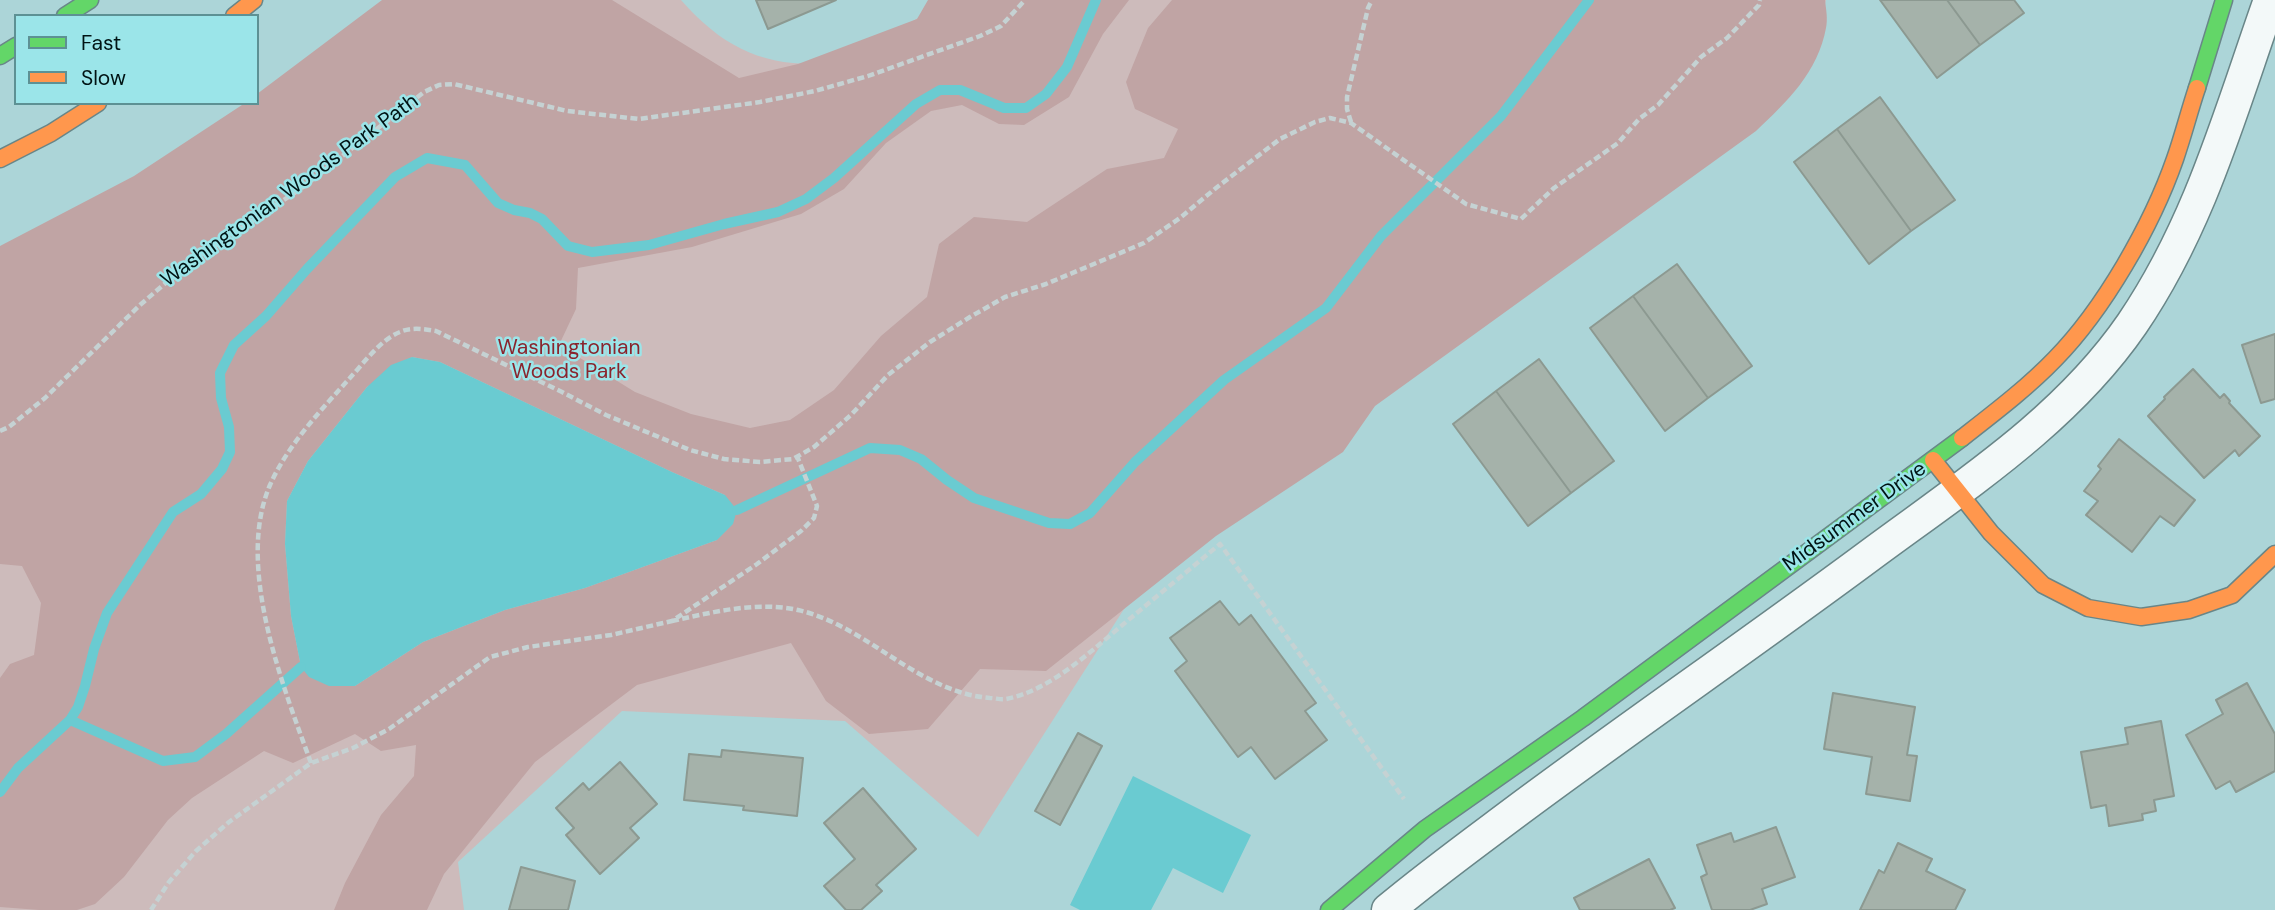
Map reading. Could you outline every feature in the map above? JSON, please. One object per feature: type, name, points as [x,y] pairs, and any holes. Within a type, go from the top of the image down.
[{"type":"street","points":[[68,14],[90,0]]},
{"type":"street","points":[[236,14],[254,0]]},
{"type":"street","name":"Midsummer Drive","points":[[1329,910],[1425,829],[1573,725],[1933,460],[2017,396],[2057,357],[2091,315],[2122,268],[2152,214],[2174,161],[2224,0]]},
{"type":"street","name":"Midsummer Drive","points":[[1388,910],[1569,772],[1957,490],[2031,433],[2065,402],[2129,328],[2177,250],[2200,200],[2270,0]]},
{"type":"street","points":[[0,159],[51,133],[95,105]]},
{"type":"street","points":[[1933,460],[1991,533],[2043,585],[2088,608],[2141,617],[2189,610],[2232,595],[2275,554]]},
{"type":"path","name":"Washingtonian Woods Park Path","points":[[0,431],[45,398],[140,305],[190,262],[299,190],[425,92],[439,85],[454,84],[567,111],[639,119],[760,102],[815,91],[868,76],[980,36],[1001,26],[1025,0]]},
{"type":"path","points":[[1352,123],[1348,97],[1372,0]]},
{"type":"path","points":[[311,763],[271,648],[262,597],[260,522],[270,486],[298,440],[377,349],[399,332],[418,328],[436,331],[606,415],[690,450],[724,458],[760,462],[793,458],[814,447],[850,415],[888,375],[930,342],[1005,297],[1046,284],[1144,243],[1280,139],[1315,122],[1330,118],[1352,123],[1466,204],[1521,219],[1553,188],[1618,143],[1639,119],[1658,105],[1701,57],[1727,37],[1759,5],[1760,0]]},
{"type":"path","points":[[672,621],[757,564],[814,518],[817,506],[797,456]]},
{"type":"path","points":[[151,910],[169,882],[196,851],[229,822],[311,763],[353,748],[389,729],[490,657],[528,647],[611,635],[756,606],[797,610],[827,620],[936,683],[971,696],[1004,699],[1026,692],[1064,673],[1220,544],[1425,829]]},
{"type":"green space","name":"Washingtonian Woods Park","points":[[382,0],[612,0],[739,78],[798,64],[917,19],[928,0],[1129,0],[1103,34],[1069,97],[1024,125],[999,124],[962,105],[931,111],[886,143],[844,189],[801,214],[692,247],[578,268],[576,309],[559,345],[635,392],[691,414],[750,428],[790,420],[834,390],[881,336],[927,297],[939,244],[974,217],[1027,222],[1107,169],[1164,158],[1178,129],[1135,109],[1126,82],[1148,28],[1172,0],[1825,0],[1827,18],[1822,44],[1809,72],[1790,97],[1756,131],[1375,406],[1343,452],[1216,536],[1046,671],[980,669],[928,729],[869,734],[826,701],[791,643],[637,685],[535,762],[444,874],[427,910],[334,910],[345,883],[381,815],[414,776],[416,745],[381,751],[355,734],[293,763],[264,751],[192,798],[168,820],[124,877],[95,904],[77,910],[0,907],[0,678],[10,664],[34,655],[41,603],[22,566],[0,564],[0,246],[134,176],[242,105],[259,105],[259,92]],"holes":[[[412,357],[440,362],[725,495],[717,540],[585,588],[505,610],[423,642],[355,686],[301,667],[291,616],[285,544],[287,501],[308,461],[367,387]]]},
{"type":"green space","name":"Washingtonian Woods Park","points":[[438,0],[681,0],[714,32],[731,43],[769,59],[812,64],[836,63],[951,0],[1826,0],[1815,43],[1149,570],[978,837],[845,721],[622,711],[458,862],[464,910],[0,910],[0,355]]},
{"type":"water","points":[[412,357],[440,362],[725,495],[737,510],[733,524],[717,540],[585,588],[505,610],[423,642],[355,686],[329,686],[309,677],[301,667],[291,616],[285,544],[287,501],[308,461],[367,387],[391,365]]},
{"type":"water","points":[[1133,776],[1251,835],[1223,893],[1173,868],[1151,910],[1080,910],[1070,905]]},
{"type":"building","points":[[756,0],[836,0],[768,29]]},
{"type":"building","points":[[1880,0],[1947,0],[1980,45],[1937,78]]},
{"type":"building","points":[[1947,0],[2014,0],[2024,13],[1980,45]]},
{"type":"building","points":[[1880,97],[1955,200],[1911,231],[1837,129]]},
{"type":"building","points":[[1837,129],[1911,231],[1869,264],[1794,162]]},
{"type":"building","points":[[1677,264],[1752,366],[1708,398],[1633,296]]},
{"type":"building","points":[[1633,296],[1708,398],[1665,431],[1590,328]]},
{"type":"building","points":[[2275,334],[2275,399],[2261,403],[2242,345]]},
{"type":"building","points":[[1539,359],[1614,461],[1571,493],[1496,391]]},
{"type":"building","points":[[2193,369],[2220,398],[2224,394],[2260,436],[2239,456],[2235,450],[2204,478],[2148,416]]},
{"type":"building","points":[[1496,391],[1571,493],[1528,526],[1453,424]]},
{"type":"building","points":[[2119,439],[2195,500],[2174,526],[2160,516],[2132,552],[2086,515],[2098,501],[2084,491],[2101,469],[2098,466]]},
{"type":"building","points":[[1220,601],[1239,625],[1251,615],[1316,703],[1305,711],[1327,740],[1275,779],[1251,747],[1238,757],[1175,671],[1187,661],[1170,638]]},
{"type":"building","points":[[2247,683],[2275,734],[2275,771],[2236,792],[2230,781],[2216,789],[2186,735],[2223,714],[2216,700]]},
{"type":"building","points":[[1833,693],[1915,707],[1907,755],[1917,756],[1910,801],[1866,794],[1872,757],[1824,749]]},
{"type":"building","points":[[2161,721],[2174,796],[2154,800],[2156,811],[2142,814],[2143,820],[2109,826],[2106,805],[2091,808],[2081,752],[2128,744],[2125,728]]},
{"type":"building","points":[[1078,733],[1102,746],[1060,825],[1035,811]]},
{"type":"building","points":[[722,750],[803,758],[797,816],[743,810],[744,806],[684,800],[689,754],[721,757]]},
{"type":"building","points":[[620,762],[657,804],[630,828],[639,838],[600,874],[566,835],[574,828],[556,808],[583,783],[589,790]]},
{"type":"building","points":[[863,788],[916,849],[876,885],[882,891],[861,910],[846,910],[824,886],[855,859],[824,823]]},
{"type":"building","points":[[1776,827],[1795,877],[1762,889],[1767,904],[1750,910],[1712,910],[1701,877],[1707,874],[1697,845],[1731,833],[1734,842]]},
{"type":"building","points":[[1898,843],[1932,859],[1926,871],[1965,890],[1955,910],[1860,910],[1879,870],[1884,873]]},
{"type":"building","points":[[1649,859],[1675,908],[1580,910],[1574,898]]},
{"type":"building","points":[[521,867],[575,881],[568,910],[509,910]]},
{"type":"waterway","points":[[70,720],[78,707],[107,613],[173,512],[201,494],[222,469],[230,452],[229,427],[221,398],[220,373],[234,345],[266,316],[395,177],[427,158],[465,165],[498,203],[542,219],[568,246],[592,252],[649,245],[778,212],[806,199],[834,178],[916,104],[940,90],[960,90],[1004,108],[1026,108],[1046,94],[1067,67],[1096,0]]},
{"type":"waterway","points":[[737,510],[870,448],[900,450],[921,459],[974,498],[1049,523],[1070,524],[1090,513],[1135,462],[1224,380],[1326,308],[1381,236],[1501,116],[1589,0]]},
{"type":"waterway","points":[[0,792],[18,768],[70,720],[163,761],[195,757],[226,734],[301,667]]},
{"type":"traffic: fast","points":[[68,14],[90,0]]},
{"type":"traffic: fast","points":[[2197,88],[2224,0]]},
{"type":"traffic: fast","points":[[0,56],[14,47]]},
{"type":"traffic: fast","points":[[1329,910],[1425,829],[1583,718],[1962,438]]},
{"type":"traffic: slow","points":[[236,14],[254,0]]},
{"type":"traffic: slow","points":[[1962,438],[2022,390],[2055,359],[2108,291],[2140,238],[2165,184],[2197,88]]},
{"type":"traffic: slow","points":[[0,159],[51,133],[95,105]]},
{"type":"traffic: slow","points":[[1933,460],[1991,533],[2043,585],[2088,608],[2141,617],[2189,610],[2232,595],[2275,554]]}]
